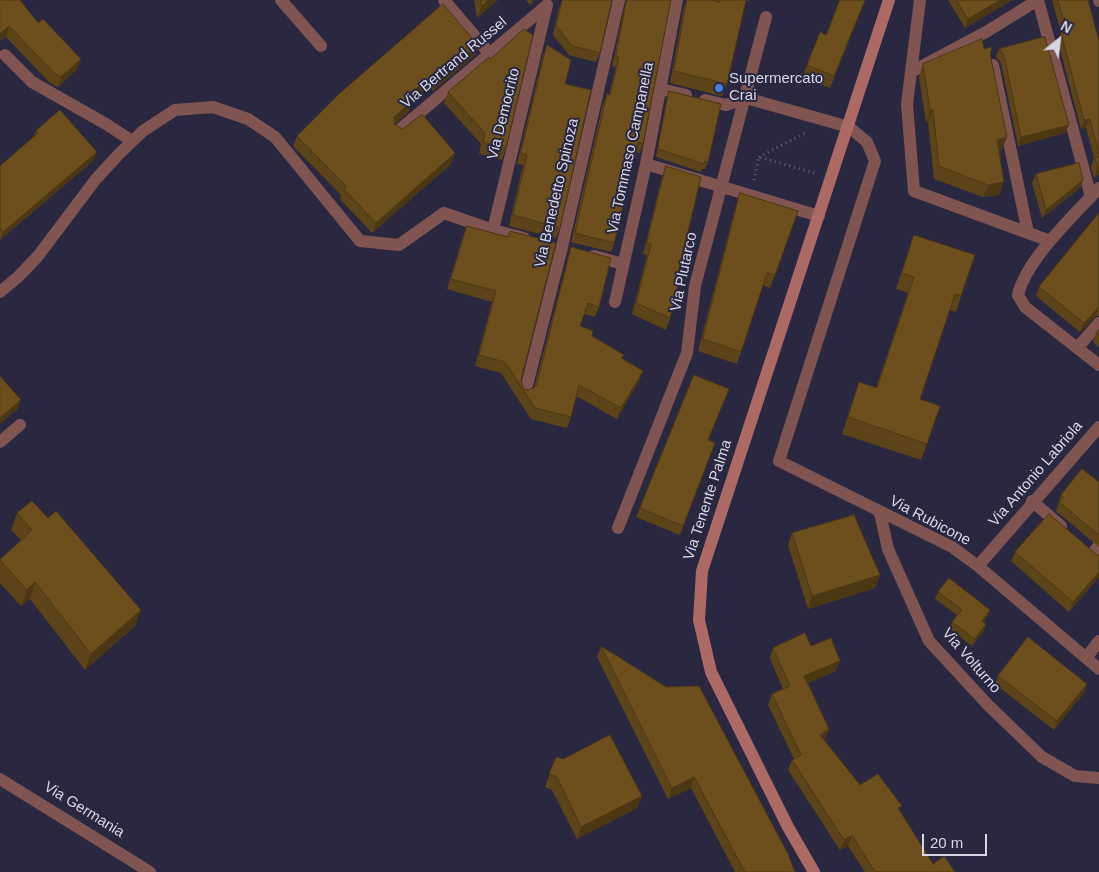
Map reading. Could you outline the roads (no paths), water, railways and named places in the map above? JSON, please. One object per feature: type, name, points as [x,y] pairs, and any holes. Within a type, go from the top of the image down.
[{"type":"main road","name":"Via Tenente Palma","points":[[814,872],[788,827],[711,672],[698,620],[702,571],[849,127],[889,0]]},
{"type":"street","points":[[281,0],[321,46]]},
{"type":"street","points":[[444,0],[490,54]]},
{"type":"street","name":"Via Benedetto Spinoza","points":[[525,393],[566,248],[618,0]]},
{"type":"street","name":"Via Tommaso Campanella","points":[[615,302],[646,164],[677,0]]},
{"type":"street","points":[[920,0],[907,104],[914,191],[1050,241]]},
{"type":"street","points":[[910,72],[986,32],[1038,0],[1095,193],[1050,241],[1021,283],[1018,295],[1025,307],[1099,365]]},
{"type":"street","name":"Via Bertrand Russel","points":[[398,131],[550,3]]},
{"type":"street","name":"Via Democrito","points":[[493,230],[550,3]]},
{"type":"street","name":"Via Plutarco","points":[[618,528],[687,353],[695,286],[766,17]]},
{"type":"street","points":[[5,55],[32,82],[106,124],[132,142]]},
{"type":"street","points":[[993,65],[1028,233]]},
{"type":"street","points":[[661,89],[726,105],[746,98],[849,127]]},
{"type":"street","points":[[0,292],[38,256],[96,179],[143,131],[175,110],[213,107],[248,119],[275,138],[360,241],[399,245],[444,213],[493,230],[536,241]]},
{"type":"street","name":"Via Rubicone","points":[[849,127],[867,142],[875,161],[779,461],[880,513],[952,547],[978,566],[1099,669]]},
{"type":"street","points":[[646,164],[819,216]]},
{"type":"street","points":[[566,248],[623,264]]},
{"type":"street","points":[[1078,348],[1099,323]]},
{"type":"street","points":[[0,442],[20,424]]},
{"type":"street","name":"Via Antonio Labriola","points":[[978,566],[1032,501],[1099,427]]},
{"type":"street","points":[[1032,501],[1070,533]]},
{"type":"street","name":"Via Volturno","points":[[880,513],[888,549],[929,641],[988,705],[1042,757],[1075,776],[1099,778]]},
{"type":"street","points":[[1086,658],[1099,641]]},
{"type":"street","name":"Via Germania","points":[[0,779],[150,872]]},
{"type":"place","name":"Supermercato Crai","points":[[719,88]]}]
